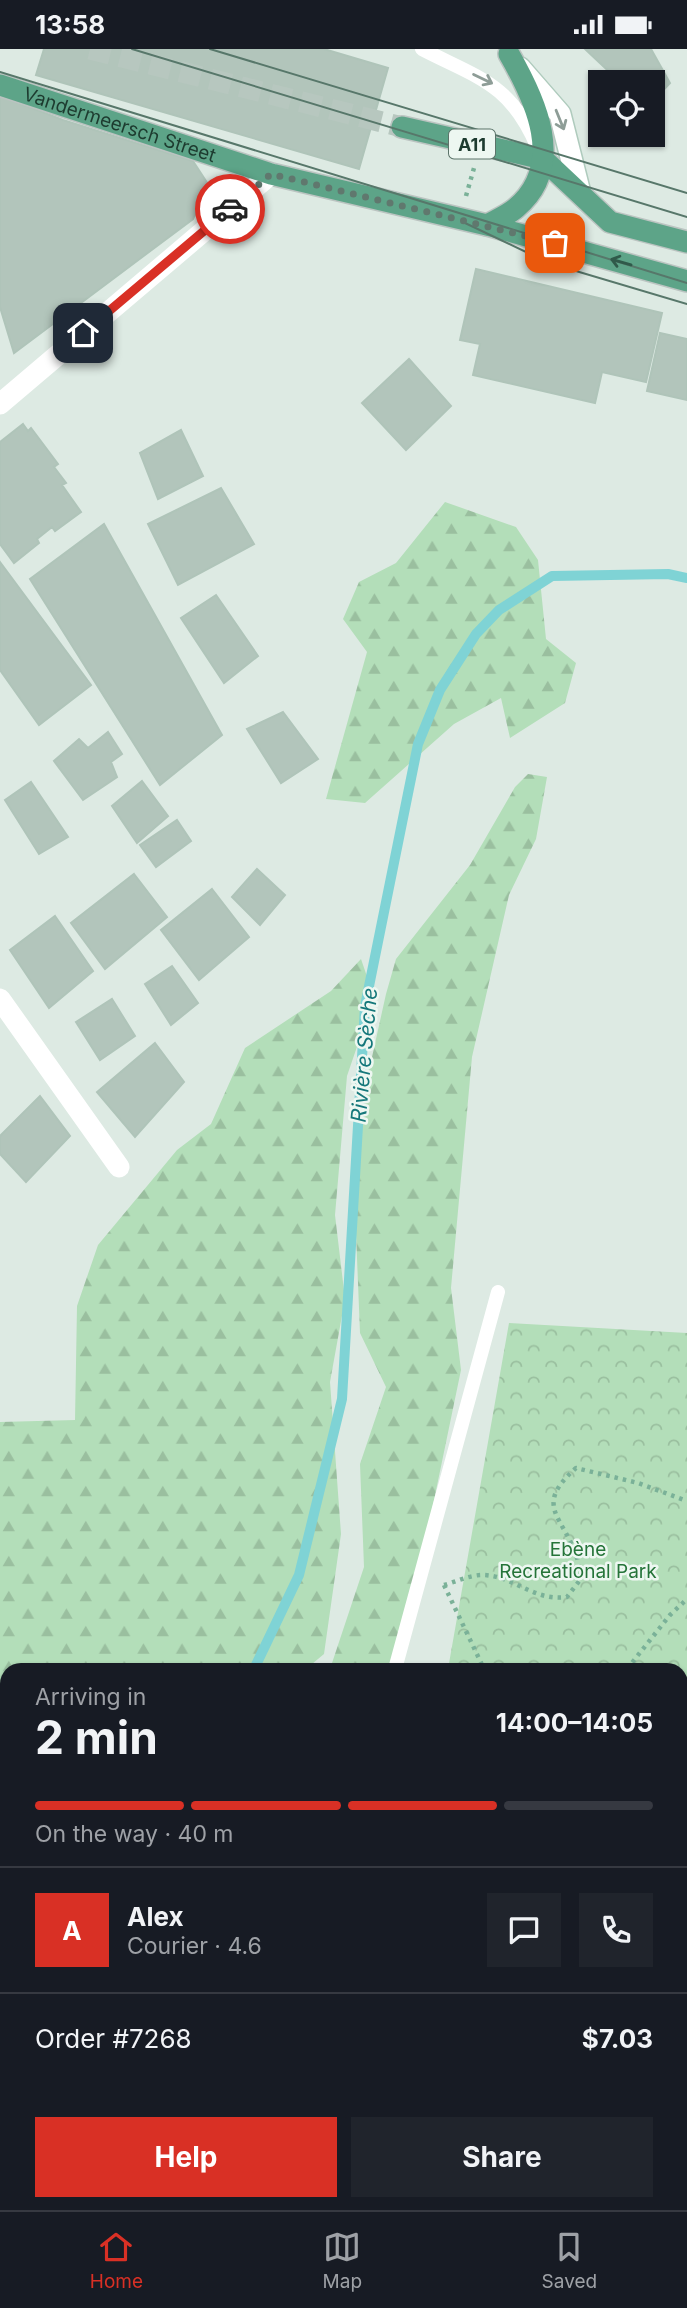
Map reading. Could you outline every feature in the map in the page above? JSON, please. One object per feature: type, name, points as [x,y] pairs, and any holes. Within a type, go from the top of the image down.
[{"type":"main road","points":[[487,225],[516,209],[534,187],[543,159],[542,127],[535,104],[505,51]]},
{"type":"main road","name":"Vandermeersch Street","points":[[0,85],[271,174],[487,225],[687,281]]},
{"type":"main road","name":"A11","points":[[402,127],[543,159],[610,222],[687,242]]},
{"type":"street","points":[[505,51],[560,114],[580,193]]},
{"type":"street","points":[[0,404],[271,174]]},
{"type":"street","points":[[0,999],[119,1167]]},
{"type":"lane","points":[[421,49],[495,85],[512,101],[527,124],[543,159]]},
{"type":"lane","points":[[397,1663],[498,1292]]},
{"type":"path","points":[[444,1585],[480,1575],[496,1577],[550,1599],[566,1597],[580,1580],[577,1557],[552,1511],[558,1484],[576,1468],[638,1483],[687,1501]]},
{"type":"path","points":[[440,1597],[444,1585]]},
{"type":"path","points":[[444,1585],[481,1663]]},
{"type":"path","points":[[631,1663],[670,1615],[687,1599]]},
{"type":"green space","points":[[445,502],[516,527],[538,560],[546,639],[576,663],[565,703],[510,738],[501,698],[454,724],[365,803],[326,799],[367,652],[343,619],[359,582],[396,563]]},
{"type":"green space","points":[[528,774],[547,777],[536,839],[509,895],[472,1057],[451,1288],[461,1370],[400,1663],[332,1663],[364,1567],[360,1464],[386,1387],[360,1333],[356,1233],[360,1111],[396,959],[470,865],[515,787]]},
{"type":"green space","points":[[361,959],[374,997],[347,1076],[335,1215],[345,1299],[330,1382],[341,1534],[324,1654],[313,1663],[0,1663],[0,1422],[75,1420],[77,1306],[98,1245],[177,1150],[211,1124],[245,1048],[331,991]]},
{"type":"green space","name":"Ebène Recreational Park","points":[[509,1323],[687,1333],[687,1663],[449,1663]]},
{"type":"building","points":[[44,49],[324,49],[388,68],[359,169],[36,75]]},
{"type":"building","points":[[585,49],[651,49],[663,70],[607,70]]},
{"type":"building","points":[[665,74],[670,83],[665,88]]},
{"type":"building","points":[[0,96],[63,120],[193,161],[208,184],[193,219],[14,353],[0,307]]},
{"type":"building","points":[[476,269],[662,313],[646,382],[602,372],[595,403],[473,375],[480,344],[460,340]]},
{"type":"building","points":[[660,333],[687,339],[687,400],[647,391]]},
{"type":"building","points":[[409,359],[451,406],[406,450],[362,403]]},
{"type":"building","points":[[23,424],[28,431],[31,428],[58,464],[54,467],[66,483],[62,485],[81,512],[55,531],[52,527],[37,539],[39,543],[14,563],[0,544],[0,442]]},
{"type":"building","points":[[181,430],[203,476],[158,499],[140,453]]},
{"type":"building","points":[[221,488],[254,544],[178,585],[148,524]]},
{"type":"building","points":[[104,524],[222,735],[160,785],[30,579]]},
{"type":"building","points":[[0,562],[91,685],[39,725],[0,670]]},
{"type":"building","points":[[216,595],[258,656],[224,683],[181,618]]},
{"type":"building","points":[[283,712],[318,759],[281,783],[247,729]]},
{"type":"building","points":[[108,732],[122,754],[111,762],[117,777],[83,800],[54,761],[79,739],[88,748]]},
{"type":"building","points":[[142,781],[168,816],[137,843],[112,806]]},
{"type":"building","points":[[31,782],[68,837],[39,854],[5,800]]},
{"type":"building","points":[[177,820],[191,841],[156,867],[140,845]]},
{"type":"building","points":[[257,869],[285,895],[260,925],[232,897]]},
{"type":"building","points":[[134,874],[167,917],[105,969],[71,923]]},
{"type":"building","points":[[212,889],[249,937],[199,980],[161,930]]},
{"type":"building","points":[[55,916],[93,971],[49,1008],[10,950]]},
{"type":"building","points":[[172,966],[198,1003],[171,1025],[145,984]]},
{"type":"building","points":[[112,999],[135,1036],[100,1060],[76,1022]]},
{"type":"building","points":[[155,1043],[184,1082],[135,1137],[97,1092]]},
{"type":"building","points":[[40,1096],[70,1136],[26,1182],[0,1154],[0,1136]]},
{"type":"waterway","name":"Rivière Sèche","points":[[257,1663],[299,1575],[342,1399],[365,1006],[418,744],[440,690],[476,634],[499,610],[552,576],[668,574],[687,578]]},
{"type":"tunnel","points":[[90,49],[402,127]]},
{"type":"tram line","points":[[132,49],[687,217]]},
{"type":"tram line","points":[[210,49],[687,193]]},
{"type":"tram line","points":[[0,72],[687,283]]},
{"type":"tram line","points":[[465,223],[549,263],[687,304]]},
{"type":"way so far","points":[[230,209],[271,174],[555,243]]},
{"type":"route","points":[[83,333],[230,209]]}]
